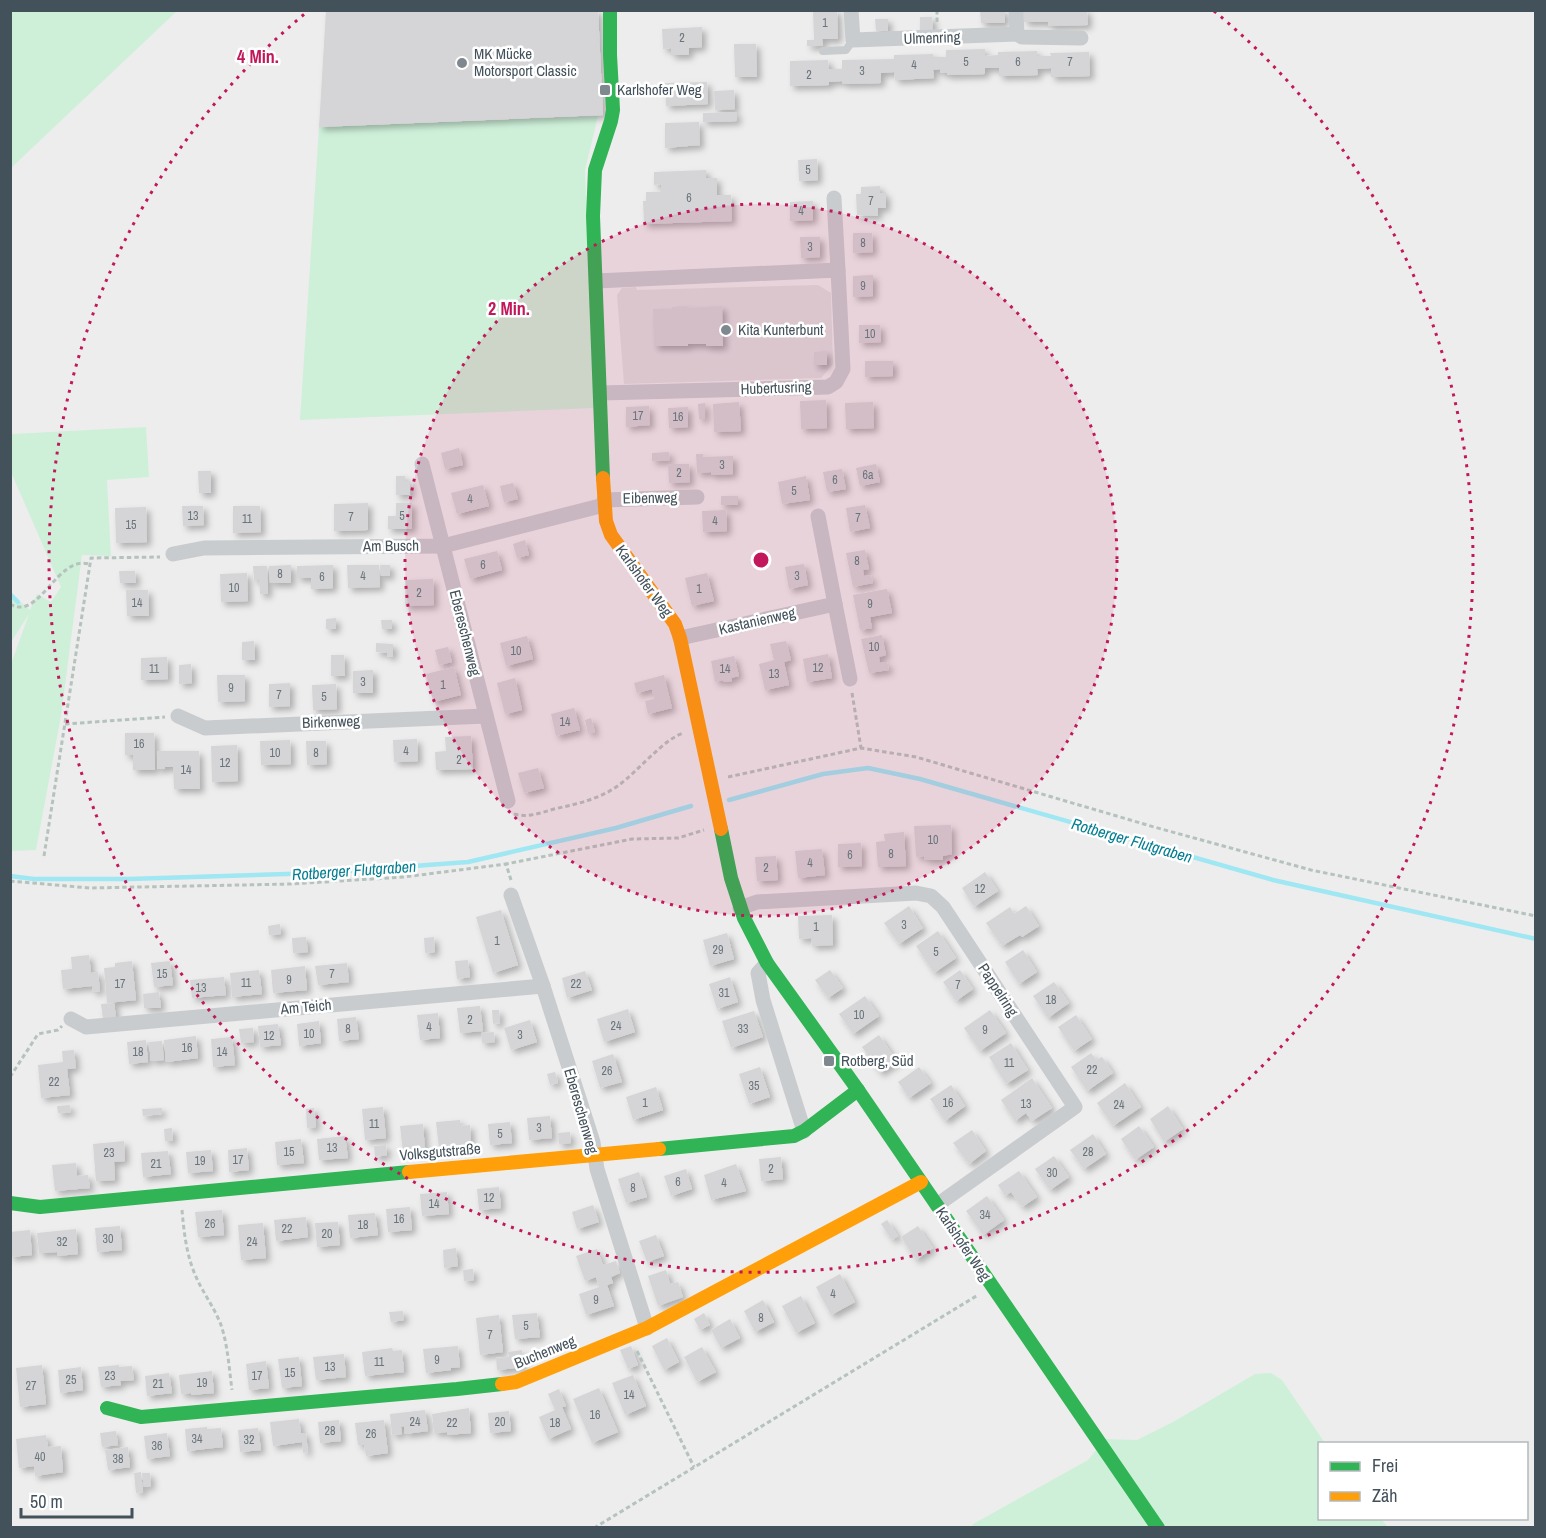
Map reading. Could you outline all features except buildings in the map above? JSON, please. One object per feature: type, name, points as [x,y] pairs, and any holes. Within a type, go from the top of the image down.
[{"type":"street","name":"Karlshofer Weg","points":[[610,10],[613,110],[595,170],[594,216],[606,520],[611,535],[675,624],[731,878],[740,908],[767,963],[858,1090],[1158,1527]]},
{"type":"street","points":[[851,10],[852,40]]},
{"type":"street","points":[[1017,10],[1017,34]]},
{"type":"street","name":"Ulmenring","points":[[852,40],[1017,34],[1022,37],[1081,38]]},
{"type":"street","name":"Hubertusring","points":[[601,393],[828,387],[836,382],[843,369],[834,198]]},
{"type":"street","points":[[597,281],[838,270]]},
{"type":"street","name":"Ebereschenweg","points":[[422,464],[508,801]]},
{"type":"street","name":"Eibenweg","points":[[604,502],[697,497]]},
{"type":"street","name":"Am Busch","points":[[173,554],[204,548],[443,546],[604,502]]},
{"type":"street","points":[[818,516],[850,679]]},
{"type":"street","name":"Kastanienweg","points":[[680,639],[835,603]]},
{"type":"street","name":"Birkenweg","points":[[178,716],[205,728],[486,716]]},
{"type":"street","name":"Pappelring","points":[[740,908],[757,902],[916,893],[931,896],[943,907],[957,927],[1075,1107],[937,1205]]},
{"type":"street","name":"Ebereschenweg","points":[[511,895],[543,986],[592,1142],[597,1169],[648,1328]]},
{"type":"street","points":[[767,963],[758,973],[763,1000],[804,1131]]},
{"type":"street","name":"Am Teich","points":[[71,1019],[86,1027],[543,986]]},
{"type":"street","name":"Volksgutstraße","points":[[10,1203],[40,1207],[794,1136],[858,1090]]},
{"type":"street","name":"Buchenweg","points":[[108,1408],[141,1418],[516,1382],[648,1328],[921,1182]]},
{"type":"lane","points":[[823,51],[846,50],[852,40]]},
{"type":"path","points":[[44,856],[91,558],[157,557],[173,554]]},
{"type":"path","points":[[10,604],[23,608],[31,605],[51,583],[64,573],[77,564],[89,564]]},
{"type":"path","points":[[850,679],[861,748]]},
{"type":"path","points":[[65,724],[178,716]]},
{"type":"path","points":[[508,801],[514,814],[525,817],[586,802],[617,786],[671,739],[681,734],[700,730]]},
{"type":"path","points":[[712,786],[861,748],[916,757],[1154,827],[1311,870],[1536,916]]},
{"type":"path","points":[[10,881],[90,888],[291,884],[404,877],[506,864],[632,839],[678,838],[719,822]]},
{"type":"path","points":[[506,864],[515,890],[511,895]]},
{"type":"path","points":[[10,1077],[38,1034],[58,1030],[71,1019]]},
{"type":"path","points":[[180,1194],[189,1256],[196,1277],[220,1322],[227,1347],[234,1409]]},
{"type":"path","points":[[594,1527],[992,1287]]},
{"type":"path","points":[[630,1336],[694,1467]]},
{"type":"shaded area","name":"Kita Kunterbunt","points":[[818,285],[831,293],[833,364],[821,378],[624,384],[617,295],[622,288],[636,287],[637,290]]},
{"type":"green space","points":[[11,10],[177,10],[177,11],[11,168]]},
{"type":"green space","points":[[598,116],[585,170],[594,408],[300,420],[319,127]]},
{"type":"green space","points":[[146,427],[149,477],[107,480],[111,556],[82,555],[61,716],[36,850],[11,851],[11,664],[29,614],[11,642],[11,594],[30,610],[37,594],[51,602],[61,587],[11,472],[11,434]]},
{"type":"green space","points":[[1271,1373],[1282,1380],[1324,1442],[1318,1442],[1318,1520],[1382,1520],[1388,1527],[970,1528],[973,1524],[1088,1460],[1105,1439],[1137,1440],[1173,1422],[1255,1374]]},
{"type":"waterway","points":[[10,594],[18,602]]},
{"type":"waterway","name":"Rotberger Flutgraben","points":[[729,800],[823,774],[868,768],[920,779],[1273,880],[1536,939]]},
{"type":"waterway","name":"Rotberger Flutgraben","points":[[10,876],[34,879],[129,879],[319,873],[468,862],[616,828],[691,806]]},
{"type":"traffic: fast","points":[[603,478],[593,216],[595,170],[613,110],[610,10]]},
{"type":"traffic: fast","points":[[721,829],[731,878],[744,918],[767,963],[858,1090],[1158,1528]]},
{"type":"traffic: fast","points":[[659,1149],[794,1136],[858,1090]]},
{"type":"traffic: fast","points":[[10,1203],[40,1207],[409,1172]]},
{"type":"traffic: fast","points":[[107,1408],[141,1417],[502,1384]]},
{"type":"traffic: slow","points":[[603,478],[606,521],[611,535],[675,624],[680,638],[721,829]]},
{"type":"traffic: slow","points":[[409,1172],[659,1149]]},
{"type":"traffic: slow","points":[[502,1384],[516,1382],[647,1328],[921,1182]]},
{"type":"place","name":"MK Mücke Motorsport Classic","points":[[462,63]]},
{"type":"place","name":"Karlshofer Weg","points":[[605,90]]},
{"type":"place","name":"Kita Kunterbunt","points":[[726,330]]},
{"type":"place","name":"Rotberg, Süd","points":[[829,1061]]}]
